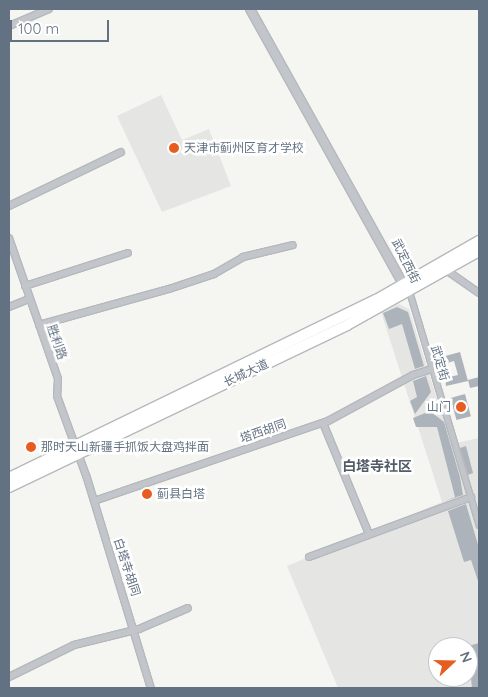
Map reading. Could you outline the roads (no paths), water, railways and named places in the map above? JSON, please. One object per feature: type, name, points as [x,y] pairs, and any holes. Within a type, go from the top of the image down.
[{"type":"main road","name":"长城大道","points":[[407,287],[479,241]]},
{"type":"main road","name":"长城大道","points":[[9,487],[76,450],[407,287],[446,270],[479,251]]},
{"type":"main road","name":"长城大道","points":[[9,478],[76,450]]},
{"type":"street","points":[[9,26],[49,9]]},
{"type":"street","name":"武定西街","points":[[250,9],[407,287]]},
{"type":"street","name":"武定西街","points":[[255,9],[407,287]]},
{"type":"street","points":[[9,206],[121,152]]},
{"type":"street","name":"胜利路","points":[[9,238],[39,325],[76,450]]},
{"type":"street","points":[[39,325],[170,289],[214,274],[243,257],[293,245]]},
{"type":"street","points":[[25,286],[128,253]]},
{"type":"street","points":[[446,270],[479,293]]},
{"type":"street","name":"武定街","points":[[407,287],[479,525]]},
{"type":"street","points":[[9,307],[29,298]]},
{"type":"street","name":"塔西胡同","points":[[94,501],[323,423],[432,370]]},
{"type":"street","points":[[323,423],[370,534]]},
{"type":"street","name":"白塔寺胡同","points":[[76,450],[135,630],[151,688]]},
{"type":"street","points":[[309,557],[471,497]]},
{"type":"street","points":[[9,677],[74,645],[135,630],[188,608]]},
{"type":"place","name":"天津市蓟州区育才学校","points":[[174,148]]},
{"type":"place","name":"山门","points":[[461,407]]},
{"type":"place","name":"那时天山新疆手抓饭大盘鸡拌面","points":[[31,447]]},
{"type":"place","name":"蓟县白塔","points":[[147,494]]},
{"type":"district","name":"白塔寺社区","points":[[377,466]]}]
